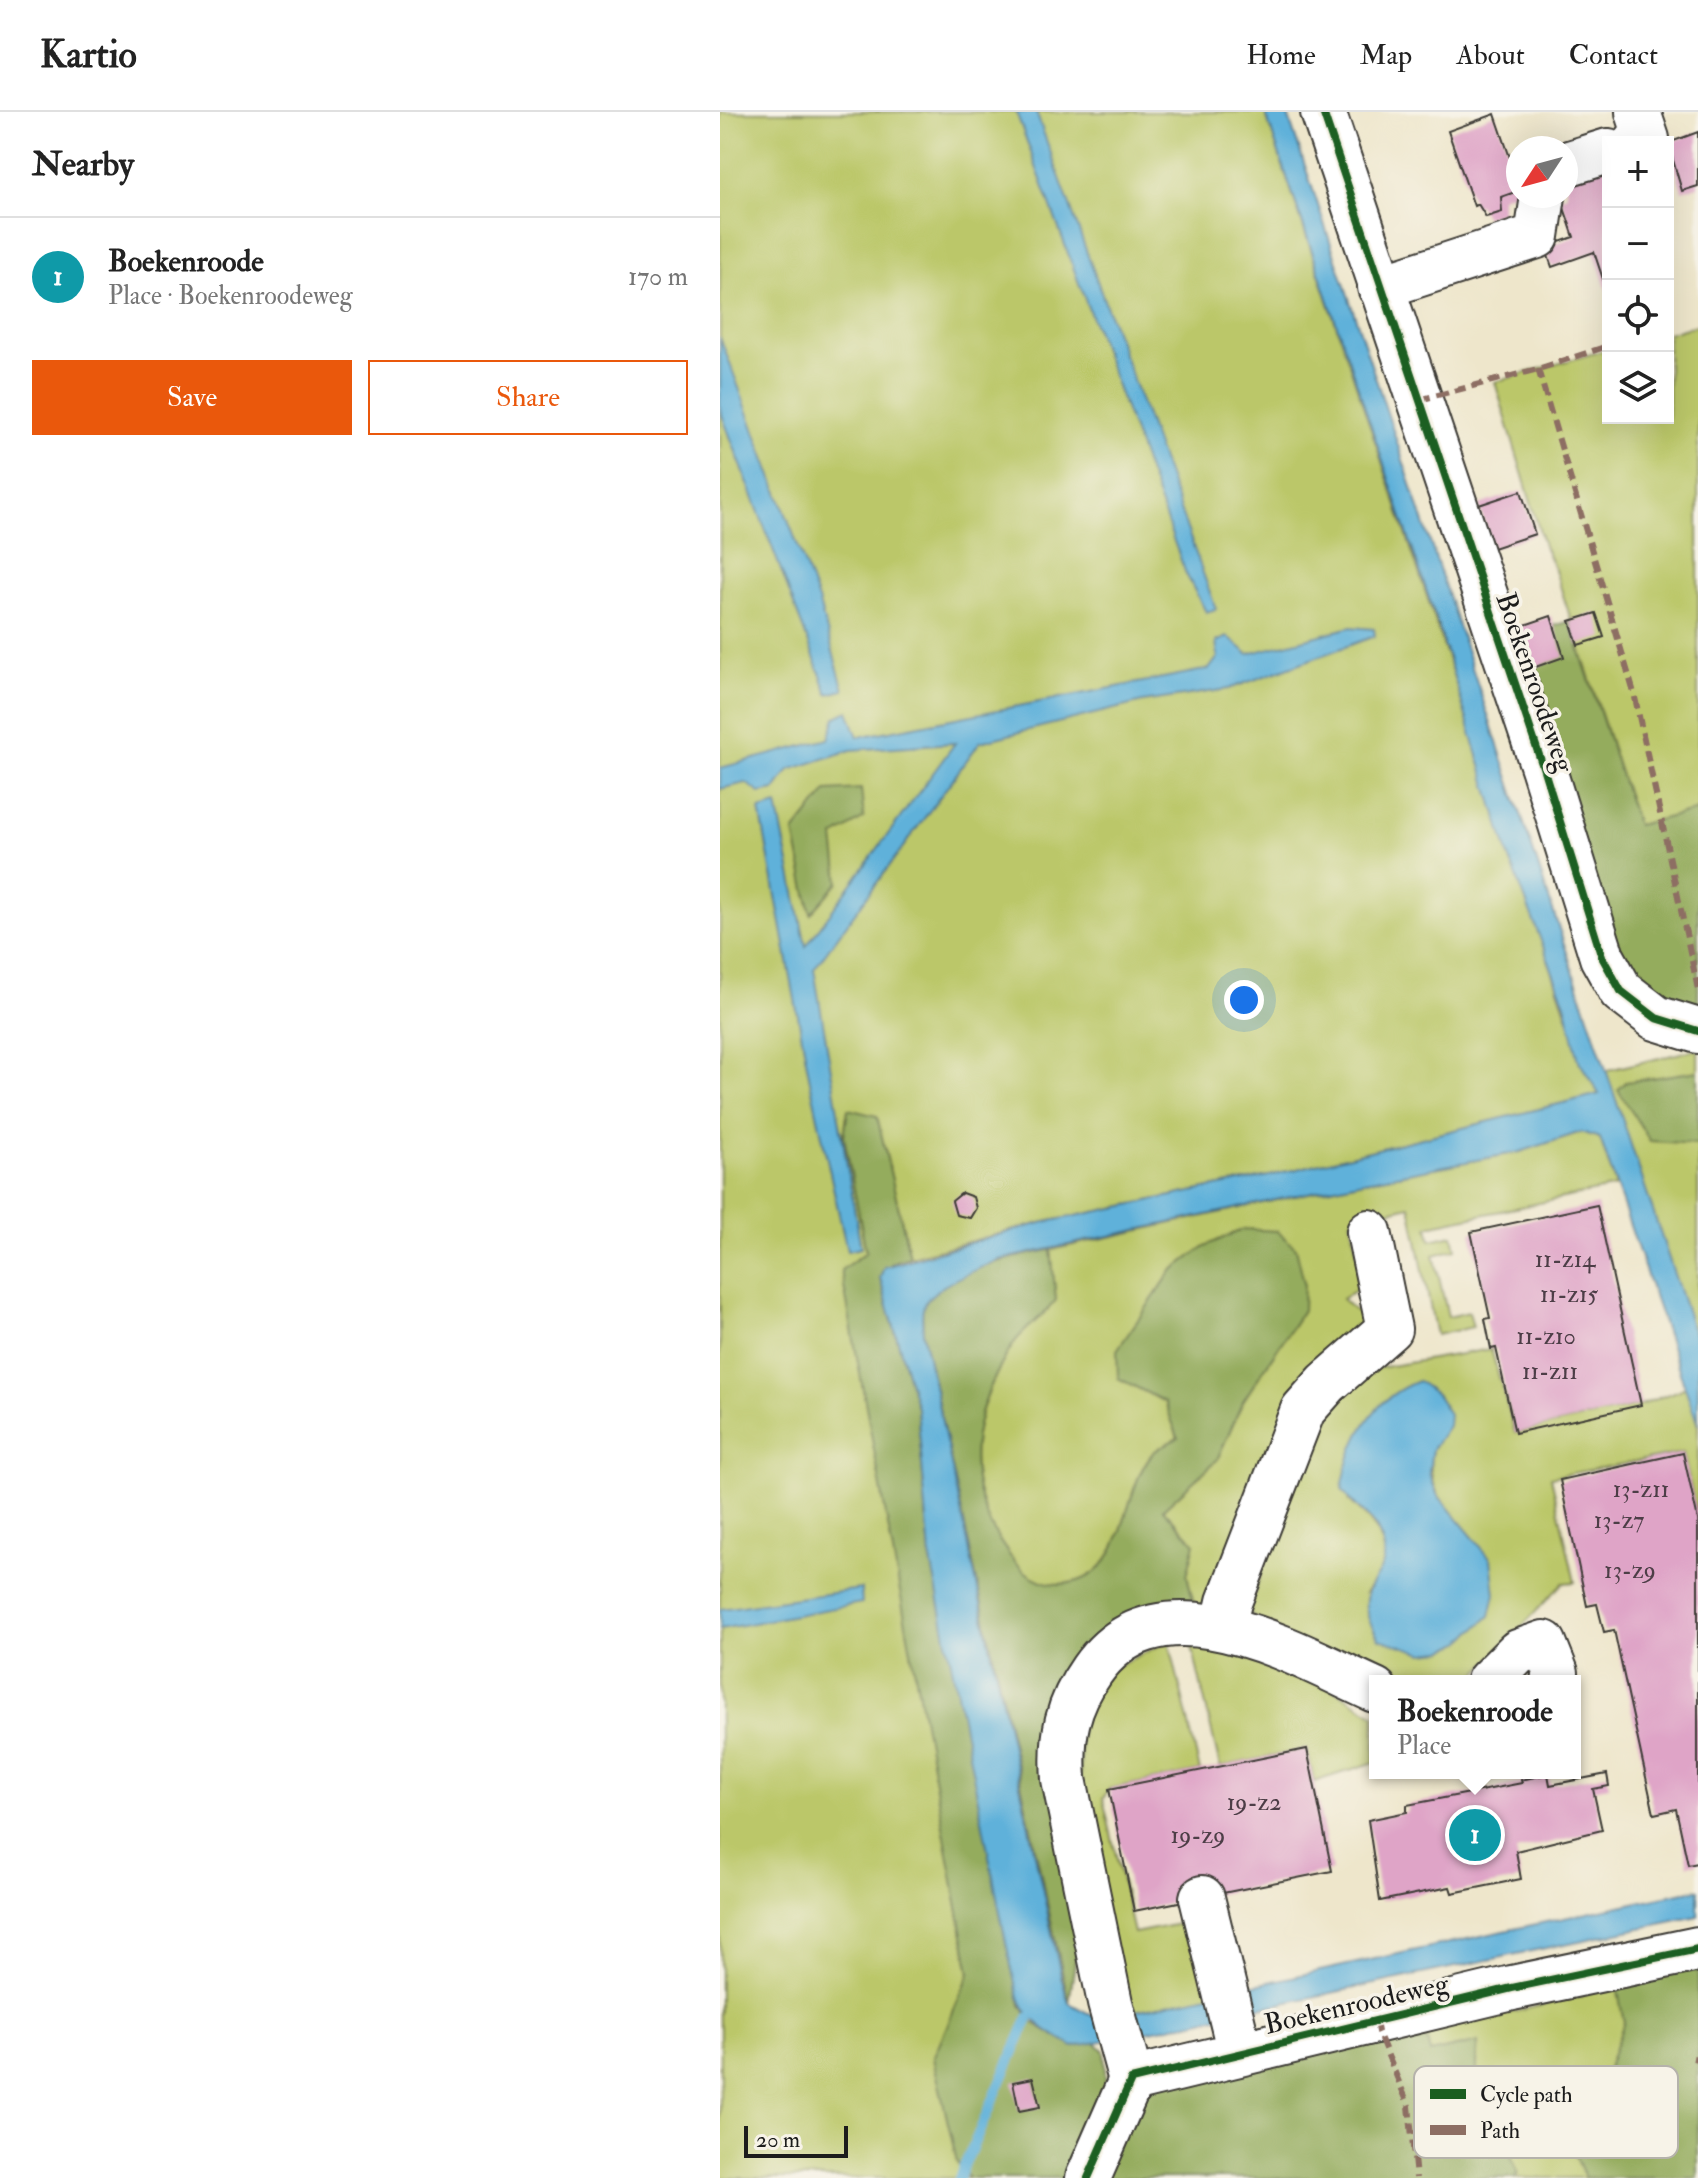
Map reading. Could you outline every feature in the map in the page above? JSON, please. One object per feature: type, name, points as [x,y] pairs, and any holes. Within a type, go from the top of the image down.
[{"type":"street","name":"Boekenroodeweg","points":[[1323,112],[1543,767],[1602,957],[1621,991],[1656,1018],[1698,1031]]},
{"type":"street","points":[[1638,112],[1646,136]]},
{"type":"street","points":[[1578,160],[1602,153]]},
{"type":"street","points":[[1382,294],[1537,236],[1541,208]]},
{"type":"street","points":[[1223,1628],[1303,1410],[1327,1383],[1389,1329],[1369,1232]]},
{"type":"street","points":[[1088,2178],[1126,2063],[1110,2003],[1064,1779],[1062,1744],[1068,1711],[1102,1655],[1131,1633],[1159,1625],[1223,1628],[1250,1634],[1369,1687]]},
{"type":"street","points":[[1495,1675],[1518,1652],[1544,1643],[1555,1675]]},
{"type":"street","points":[[1202,1898],[1237,2042]]},
{"type":"street","name":"Boekenroodeweg","points":[[1126,2063],[1698,1949]]},
{"type":"green space","points":[[720,112],[1265,112],[1586,1072],[1600,1094],[1269,1176],[1041,1223],[910,1257],[877,1116],[847,1113],[844,1136],[866,1252],[844,1268],[970,1973],[972,2178],[720,2178]]},
{"type":"green space","points":[[1698,325],[1698,810],[1637,826],[1555,570],[1544,546],[1495,382],[1602,351],[1602,424],[1674,424],[1674,331]]},
{"type":"green space","points":[[1570,621],[1637,825],[1698,810],[1698,1022],[1625,985],[1512,638]]},
{"type":"green space","points":[[861,789],[864,818],[834,837],[839,882],[811,914],[794,832],[827,791]]},
{"type":"green space","points":[[1698,1049],[1698,1346],[1604,1071]]},
{"type":"green space","points":[[1698,1071],[1698,1144],[1650,1141],[1618,1090],[1626,1082]]},
{"type":"green space","points":[[848,1109],[877,1116],[910,1257],[893,1262],[880,1279],[917,1408],[930,1555],[1021,2005],[1032,2022],[1074,2047],[1094,2041],[1104,2051],[1106,2091],[1068,2178],[969,2178],[957,2162],[933,2058],[970,1973],[841,1270],[866,1252],[844,1136]]},
{"type":"green space","points":[[1581,1132],[1600,1138],[1616,1187],[1428,1226],[1431,1240],[1453,1235],[1456,1249],[1434,1255],[1448,1317],[1469,1312],[1473,1327],[1436,1335],[1410,1206],[1351,1220],[1363,1286],[1342,1299],[1362,1317],[1354,1344],[1219,1598],[1196,1613],[1187,1575],[1194,1543],[1162,1510],[1217,1460],[1243,1401],[1303,1310],[1244,1229],[1205,1246],[1172,1271],[1118,1350],[1118,1378],[1165,1402],[1178,1438],[1152,1454],[1142,1469],[1116,1543],[1107,1559],[1095,1572],[1078,1581],[1058,1584],[1031,1576],[1016,1564],[993,1529],[981,1503],[975,1476],[974,1450],[978,1423],[998,1370],[1018,1338],[1056,1300],[1051,1250],[1359,1182],[1520,1152]]},
{"type":"green space","points":[[1244,1229],[1277,1231],[1296,1248],[1304,1282],[1303,1310],[1243,1401],[1217,1460],[1163,1509],[1195,1543],[1187,1575],[1196,1613],[1082,1653],[1078,1942],[1069,2003],[923,1334],[922,1306],[948,1282],[964,1274],[999,1261],[1051,1250],[1056,1300],[1018,1338],[998,1370],[978,1423],[974,1450],[975,1476],[981,1502],[993,1529],[1016,1564],[1031,1576],[1048,1583],[1078,1581],[1095,1572],[1107,1559],[1123,1525],[1142,1469],[1152,1454],[1178,1438],[1165,1402],[1118,1378],[1117,1350],[1172,1271],[1205,1246]]},
{"type":"green space","points":[[1491,1349],[1515,1433],[1641,1405],[1686,1387],[1698,1425],[1698,1520],[1683,1453],[1551,1477],[1575,1582],[1563,1583],[1476,1675],[1369,1677],[1264,1629],[1249,1611],[1303,1440],[1355,1372]],"holes":[[[1432,1449],[1430,1465],[1433,1481],[1447,1509],[1491,1559],[1365,1593],[1383,1570],[1384,1547],[1370,1521],[1349,1501]]]},
{"type":"green space","points":[[1169,1641],[1200,1771],[1109,1789],[1103,1799],[1134,1933],[1194,1921],[1214,1995],[1130,2012],[1081,1832],[1078,1712],[1098,1675]]},
{"type":"green space","points":[[1191,1642],[1284,1658],[1369,1711],[1369,1764],[1314,1782],[1307,1749],[1220,1767]]},
{"type":"green space","points":[[1698,1961],[1698,2178],[1585,2178],[1576,2158],[1678,2158],[1678,2066],[1608,2066],[1624,2022],[1615,1977]]},
{"type":"green space","points":[[1615,1977],[1652,2066],[1414,2066],[1414,2158],[1678,2158],[1678,2130],[1698,2178],[1118,2178],[1173,2092],[1582,1996]]},
{"type":"green space","points":[[1423,2023],[1430,2053],[1478,2042],[1477,2066],[1414,2066],[1414,2158],[1512,2158],[1518,2172],[1516,2178],[1098,2178],[1131,2106],[1158,2083]]},
{"type":"water","points":[[1016,112],[1036,112],[1216,609],[1206,612],[1186,574]]},
{"type":"water","points":[[1265,112],[1287,112],[1698,1346],[1698,1425],[1600,1138],[1581,1132],[1520,1152],[1359,1182],[999,1260],[934,1293],[923,1308],[923,1334],[1062,1980],[1069,2003],[1093,2016],[1130,2012],[1698,1889],[1698,1916],[1074,2047],[1030,2016],[1018,1995],[930,1555],[917,1408],[880,1278],[884,1267],[1041,1223],[1269,1176],[1599,1094],[1579,1061],[1565,1004],[1508,854],[1438,625]]},
{"type":"water","points":[[720,337],[818,600],[844,690],[828,694],[720,410]]},
{"type":"water","points":[[1351,627],[1374,629],[1375,636],[1229,689],[1143,702],[980,742],[814,969],[861,1248],[847,1251],[810,1081],[760,810],[777,805],[806,946],[955,743],[851,750],[789,770],[775,790],[760,793],[746,783],[720,789],[720,768],[829,739],[836,717],[848,711],[858,737],[1209,669],[1218,657],[1216,642],[1228,637],[1248,654]]},
{"type":"water","points":[[1418,1381],[1436,1394],[1449,1414],[1448,1426],[1432,1449],[1429,1473],[1437,1494],[1491,1559],[1495,1594],[1490,1616],[1461,1642],[1443,1651],[1424,1653],[1379,1639],[1366,1603],[1368,1591],[1384,1561],[1384,1548],[1375,1525],[1342,1489],[1351,1455],[1365,1424],[1387,1399]]},
{"type":"water","points":[[861,1589],[862,1603],[720,1629],[720,1609]]},
{"type":"building","points":[[1495,114],[1506,146],[1506,195],[1501,197],[1502,212],[1486,217],[1478,204],[1474,206],[1448,131]]},
{"type":"building","points":[[1698,132],[1698,186],[1682,191],[1674,164],[1674,141]]},
{"type":"building","points":[[1602,167],[1602,276],[1594,252],[1552,267],[1545,247],[1574,237],[1564,208],[1578,208],[1578,175]]},
{"type":"building","points":[[1521,491],[1535,534],[1493,548],[1479,505]]},
{"type":"building","points":[[1596,613],[1604,637],[1578,645],[1570,621]]},
{"type":"building","points":[[1551,616],[1564,657],[1530,669],[1516,628]]},
{"type":"building","points":[[962,1193],[973,1197],[976,1208],[970,1218],[956,1215],[952,1201]]},
{"type":"building","points":[[1597,1205],[1641,1405],[1515,1433],[1496,1348],[1491,1349],[1485,1319],[1490,1318],[1471,1232]]},
{"type":"building","points":[[1683,1453],[1698,1520],[1698,1863],[1688,1865],[1676,1809],[1654,1814],[1614,1630],[1604,1632],[1597,1604],[1587,1606],[1560,1480]]},
{"type":"building","points":[[1307,1749],[1332,1871],[1134,1911],[1109,1789]]},
{"type":"building","points":[[1607,1774],[1609,1786],[1593,1789],[1602,1830],[1516,1851],[1521,1879],[1452,1893],[1450,1887],[1380,1901],[1368,1820],[1407,1812],[1407,1805],[1522,1783],[1521,1780],[1549,1779],[1550,1785]]},
{"type":"building","points":[[1033,2078],[1040,2107],[1019,2111],[1013,2082]]},
{"type":"waterway","points":[[959,2178],[1029,2017]]},
{"type":"marked path","points":[[1419,400],[1538,369],[1602,348]]},
{"type":"marked path","points":[[1538,369],[1634,693],[1698,989]]},
{"type":"marked path","points":[[1376,2021],[1409,2106],[1414,2157]]},
{"type":"marked path","points":[[1693,2058],[1698,2059]]},
{"type":"marked path","points":[[1414,2158],[1416,2178]]},
{"type":"cycle path","points":[[1323,112],[1543,767],[1602,957],[1621,991],[1656,1018],[1698,1031]]},
{"type":"cycle path","points":[[1088,2178],[1131,2080],[1512,1988],[1698,1949]]},
{"type":"place","name":"Boekenroode","points":[[1475,1835]]}]
